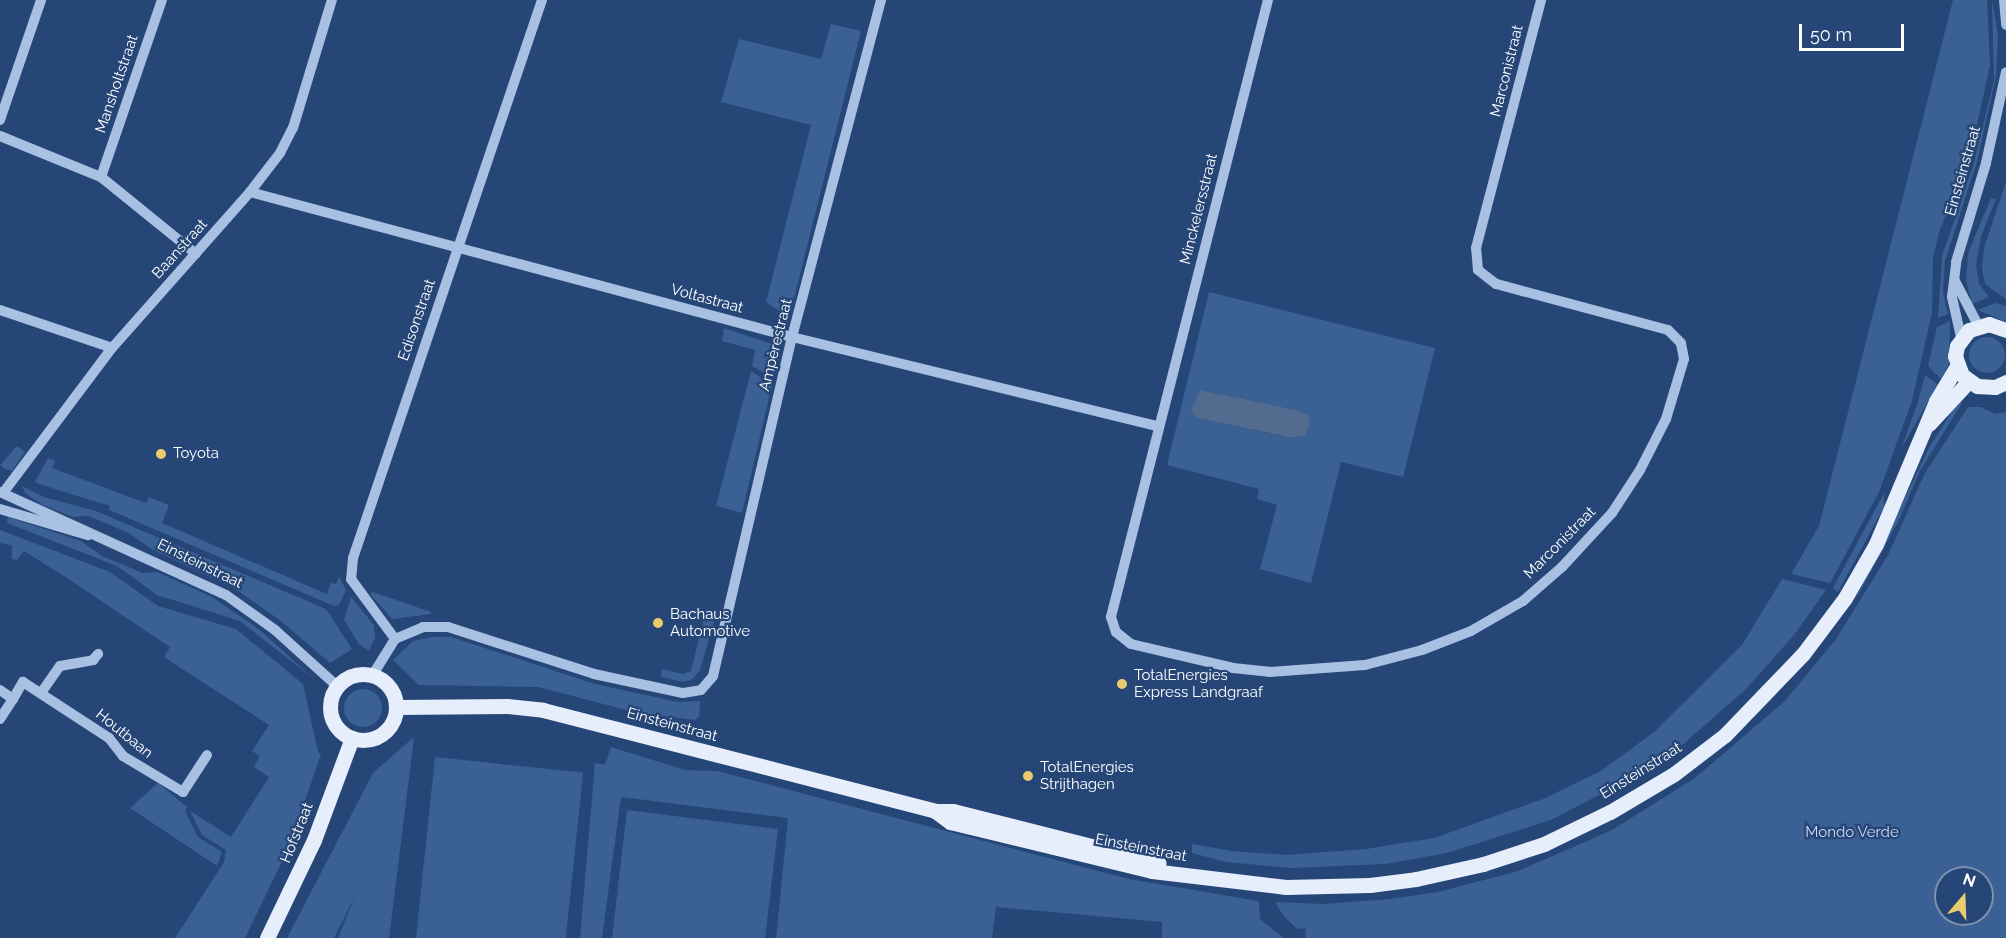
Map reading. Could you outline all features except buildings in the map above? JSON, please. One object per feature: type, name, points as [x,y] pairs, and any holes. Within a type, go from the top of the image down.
[{"type":"main road","points":[[2006,330],[1989,324],[1978,325],[1961,337],[1957,346],[1957,366],[1968,382],[1986,388],[2006,382]]},
{"type":"main road","name":"Einsteinstraat","points":[[396,707],[507,706],[543,710],[934,811],[950,822],[1152,871],[1267,885],[1329,887],[1370,885],[1452,872],[1544,844],[1610,812],[1674,774],[1725,735],[1803,654],[1845,598],[1876,544],[1929,424],[1936,400],[1957,366]]},
{"type":"main road","name":"Einsteinstraat","points":[[1929,424],[1968,382]]},
{"type":"main road","points":[[355,675],[372,676],[389,687],[396,707],[386,731],[370,740],[352,738],[337,728],[330,712],[337,686],[355,675]]},
{"type":"main road","name":"Hofstraat","points":[[267,938],[314,840],[352,738]]},
{"type":"street","points":[[0,120],[41,0]]},
{"type":"street","name":"Mansholtstraat","points":[[101,177],[162,0]]},
{"type":"street","name":"Baanstraat","points":[[2,492],[112,348],[250,192],[293,128],[332,0]]},
{"type":"street","name":"Edisonstraat","points":[[395,639],[356,589],[350,571],[542,0]]},
{"type":"street","name":"Ampèrestraat","points":[[395,639],[423,627],[448,627],[594,674],[676,692],[697,691],[713,676],[792,337],[881,0]]},
{"type":"street","name":"Minckelersstraat","points":[[1158,426],[1268,0]]},
{"type":"street","name":"Marconistraat","points":[[1158,426],[1111,617],[1116,632],[1131,644],[1177,656],[1233,668],[1296,672],[1365,665],[1422,650],[1471,631],[1522,601],[1597,531],[1625,495],[1654,443],[1674,396],[1684,352],[1668,330],[1496,284],[1478,270],[1476,248],[1540,0]]},
{"type":"street","points":[[2004,0],[2006,25]]},
{"type":"street","name":"Einsteinstraat","points":[[1961,337],[1952,297],[1959,249],[1986,163],[2006,72]]},
{"type":"street","points":[[0,136],[101,177],[196,255]]},
{"type":"street","name":"Voltastraat","points":[[250,192],[457,250],[792,337],[1158,426]]},
{"type":"street","points":[[1955,280],[1978,325]]},
{"type":"street","points":[[0,310],[112,348]]},
{"type":"street","name":"Einsteinstraat","points":[[2,492],[94,536],[210,586],[244,605],[337,686]]},
{"type":"street","name":"Einsteinstraat","points":[[0,509],[94,536]]},
{"type":"street","points":[[372,676],[395,639]]},
{"type":"street","points":[[40,693],[60,666],[93,660],[98,654]]},
{"type":"street","name":"Houtbaan","points":[[0,719],[24,682],[109,738],[123,756],[183,792],[207,755]]},
{"type":"street","points":[[0,690],[13,699]]},
{"type":"green space","points":[[1953,0],[1987,0],[1990,65],[1970,157],[1939,232],[1933,258],[1932,312],[1912,401],[1879,492],[1830,583],[1791,574],[1819,526]]},
{"type":"green space","points":[[1992,0],[1998,35],[1996,76],[1977,162],[1945,261],[1943,292],[1948,314],[1938,318],[1942,256],[1973,166],[1994,80]]},
{"type":"green space","points":[[831,24],[861,31],[789,318],[766,302],[811,125],[721,102],[739,39],[821,59]]},
{"type":"green space","points":[[2006,182],[2006,299],[1985,284],[1982,268],[1984,248]]},
{"type":"green space","points":[[1991,198],[1996,199],[1981,236],[1976,265],[1979,284],[1989,297],[1972,304],[1966,281],[1968,253]]},
{"type":"green space","points":[[1209,292],[1435,348],[1403,477],[1341,462],[1311,583],[1260,569],[1277,505],[1257,499],[1259,489],[1167,465]],"holes":[[[1200,390],[1297,410],[1305,436],[1291,438],[1197,418]]]},
{"type":"green space","points":[[1995,303],[2006,306],[2006,322],[1978,310]]},
{"type":"green space","points":[[1950,321],[1949,364],[1941,379],[1928,366],[1937,327]]},
{"type":"green space","points":[[724,328],[775,345],[778,353],[775,379],[752,366],[755,350],[722,341]]},
{"type":"green space","points":[[1987,337],[2000,342],[2005,355],[2000,368],[1987,373],[1974,368],[1969,355],[1974,342]]},
{"type":"green space","points":[[751,371],[772,385],[742,513],[716,506]]},
{"type":"green space","points":[[1925,375],[1938,385],[1901,449],[1918,402]]},
{"type":"green space","points":[[1959,400],[1962,403],[1920,471],[1898,522],[1854,602],[1929,448]]},
{"type":"green space","name":"Mondo Verde","points":[[1968,407],[1981,407],[1995,414],[2006,412],[2006,938],[1306,938],[1305,928],[1297,929],[1283,915],[1275,902],[1323,904],[1390,899],[1438,892],[1518,871],[1612,830],[1695,778],[1785,701],[1836,639],[1888,555],[1925,473]]},
{"type":"green space","points":[[17,446],[25,452],[12,471],[5,469],[0,465]]},
{"type":"green space","points":[[48,458],[55,461],[52,468],[146,503],[149,497],[169,505],[162,523],[327,594],[331,583],[336,584],[339,577],[346,590],[339,605],[334,606],[109,510],[110,506],[35,482]]},
{"type":"green space","points":[[22,486],[44,497],[96,511],[326,609],[352,649],[330,663],[281,621],[234,588],[151,549],[129,533],[88,516],[73,517],[41,504],[25,493]]},
{"type":"green space","points":[[1884,493],[1884,507],[1838,592],[1833,588]]},
{"type":"green space","points":[[8,517],[81,541],[102,556],[143,573],[157,572],[212,597],[260,630],[314,679],[240,621],[157,595],[117,566],[7,523]]},
{"type":"green space","points":[[0,530],[110,572],[158,606],[236,629],[303,684],[318,752],[321,754],[289,847],[245,938],[175,938],[224,862],[226,850],[202,835],[190,811],[231,837],[269,777],[254,767],[260,756],[252,751],[269,725],[164,657],[170,647],[67,578],[24,551],[17,560],[12,559],[12,545],[0,543]]},
{"type":"green space","points":[[1782,579],[1826,590],[1794,635],[1746,689],[1681,746],[1639,774],[1551,820],[1447,853],[1385,864],[1291,868],[1226,862],[1192,853],[1192,844],[1232,851],[1286,855],[1366,849],[1434,838],[1543,799],[1601,771],[1654,732],[1742,645]]},
{"type":"green space","points":[[373,592],[431,612],[431,614],[392,619],[370,594]]},
{"type":"green space","points":[[351,597],[374,625],[375,638],[369,651],[359,644],[344,620]]},
{"type":"green space","points":[[705,614],[715,618],[700,670],[693,679],[683,682],[661,677],[662,669],[683,674],[691,671]]},
{"type":"green space","points":[[432,637],[451,637],[595,684],[678,702],[700,701],[699,717],[695,720],[634,712],[538,687],[419,685],[393,660],[413,641]]},
{"type":"green space","points":[[363,689],[376,695],[382,708],[376,721],[363,727],[350,721],[344,708],[350,695]]},
{"type":"green space","points":[[414,737],[389,938],[338,938],[355,896],[334,938],[287,938],[373,773]]},
{"type":"green space","points":[[611,747],[685,770],[717,771],[1129,879],[1259,901],[1260,919],[1284,938],[1162,938],[1162,922],[996,907],[992,938],[776,938],[788,818],[621,797],[602,938],[580,938],[595,763],[605,765]]},
{"type":"green space","points":[[435,757],[583,773],[566,938],[416,938]]},
{"type":"green space","points":[[158,783],[187,807],[185,811],[198,837],[222,852],[217,866],[130,808]]},
{"type":"green space","points":[[627,810],[778,829],[765,938],[612,938]]},
{"type":"shaded area","points":[[1200,390],[1297,410],[1309,416],[1309,427],[1305,436],[1292,438],[1197,418],[1191,411]]},
{"type":"place","name":"Toyota","points":[[161,454]]},
{"type":"place","name":"Bachaus Automotive","points":[[658,623]]},
{"type":"place","name":"TotalEnergies Express Landgraaf","points":[[1122,684]]},
{"type":"place","name":"TotalEnergies Strijthagen","points":[[1028,776]]}]
